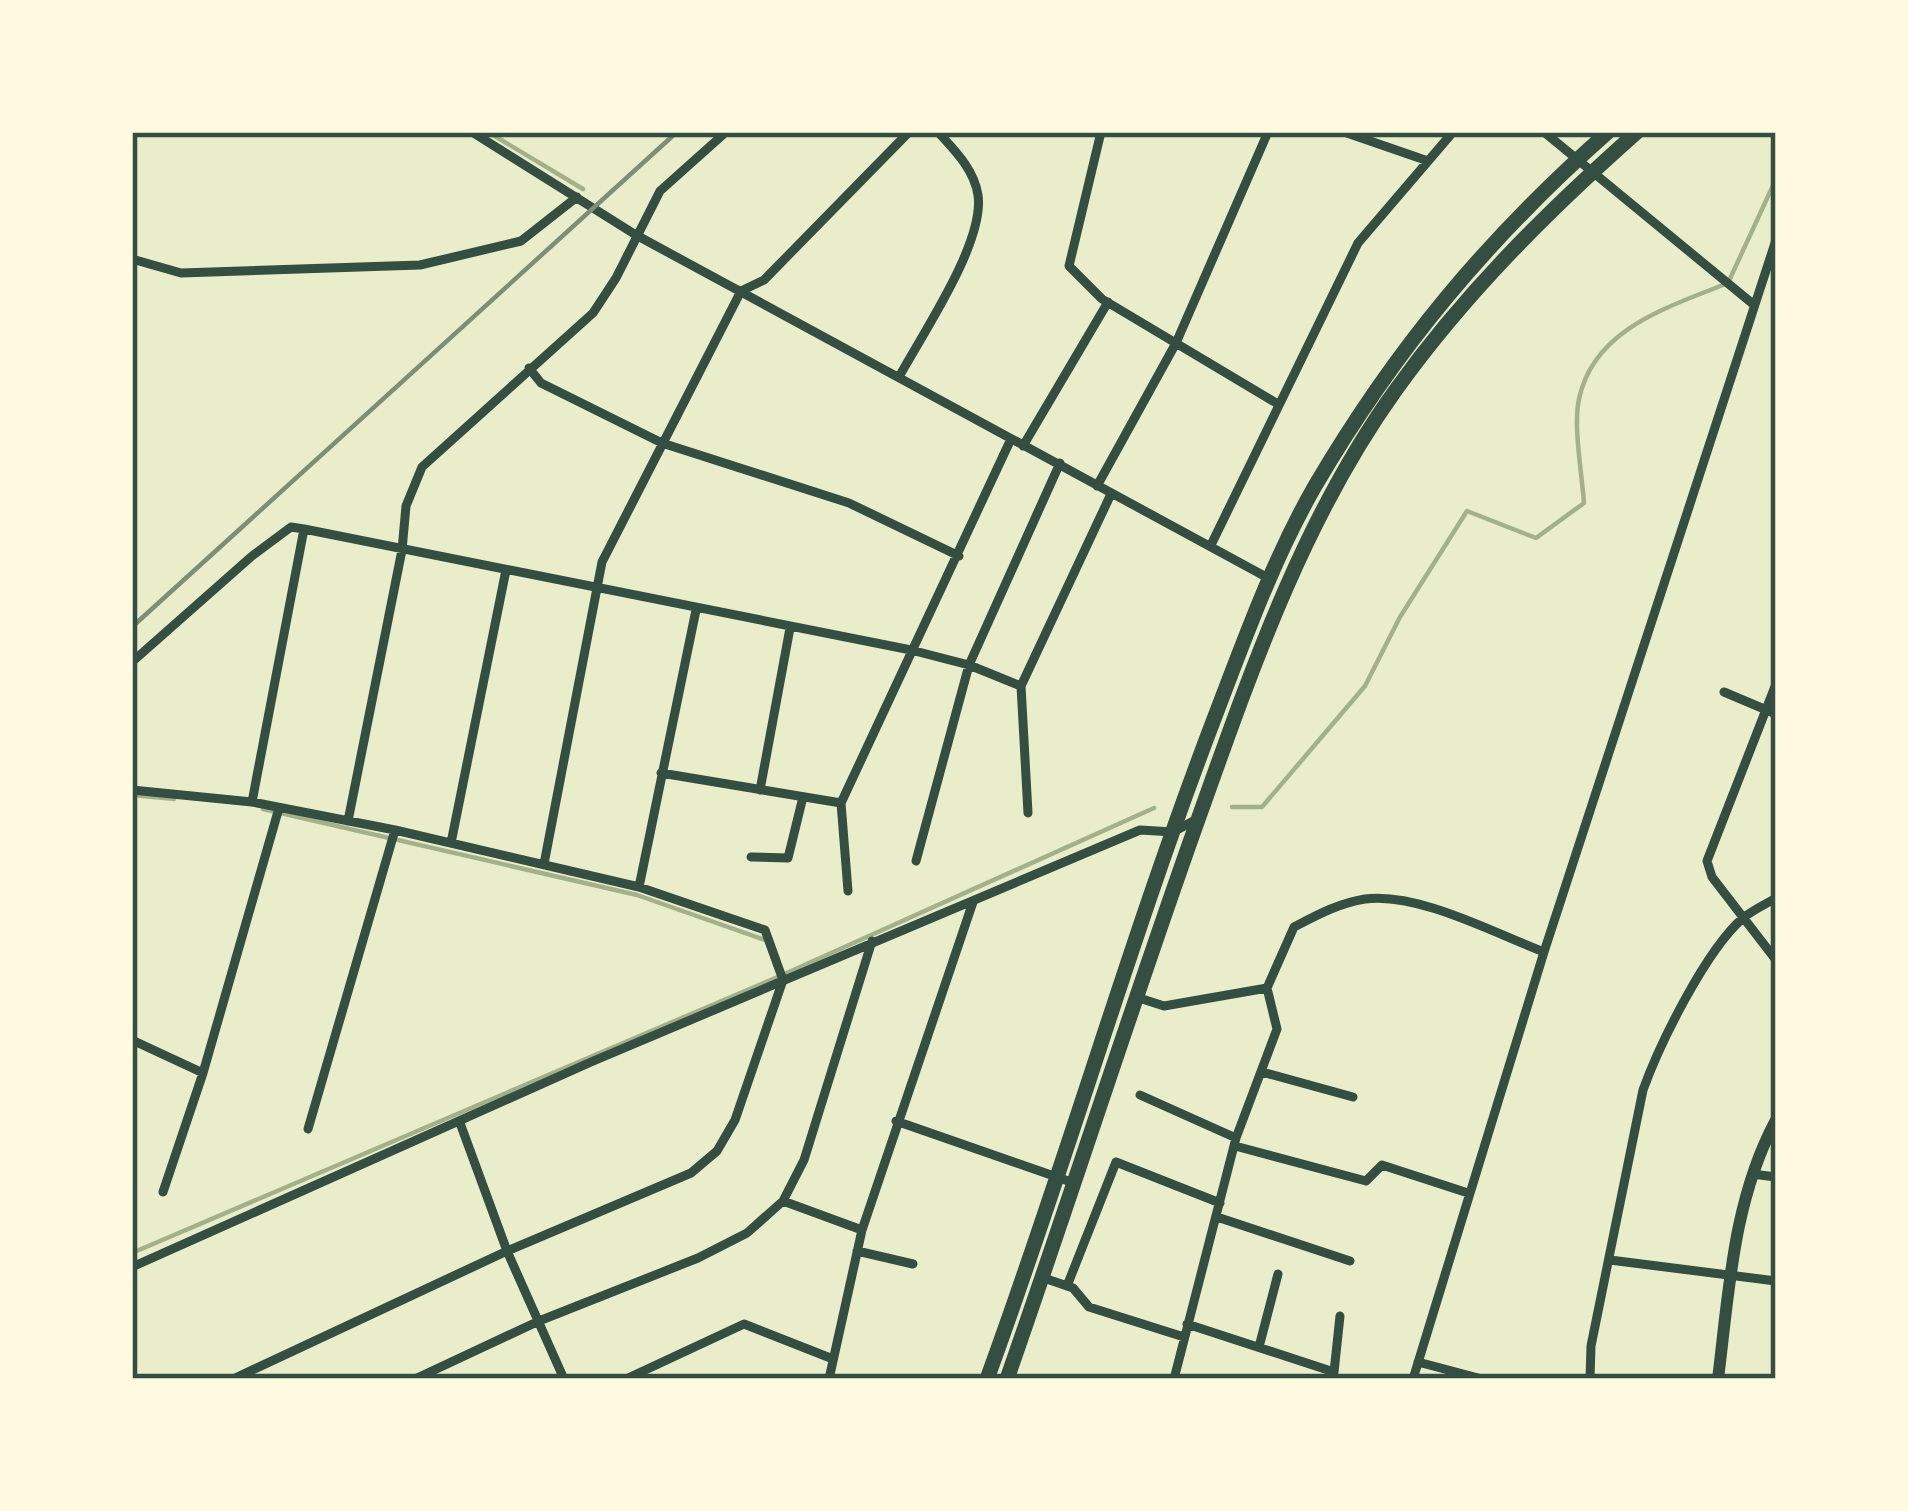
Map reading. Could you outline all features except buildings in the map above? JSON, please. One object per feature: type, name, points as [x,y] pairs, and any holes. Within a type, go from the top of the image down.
[{"type":"highway","points":[[1007,1379],[1312,491],[1389,369],[1434,308],[1492,240],[1608,132]]},
{"type":"highway","points":[[986,1379],[1238,655],[1392,394],[1510,252],[1637,132]]},
{"type":"street","points":[[472,132],[636,235],[1278,583]]},
{"type":"street","points":[[348,821],[403,550],[406,506],[422,467],[593,313],[660,191],[726,132]]},
{"type":"street","points":[[544,865],[602,562],[741,291],[764,280],[909,132]]},
{"type":"street","points":[[899,377],[977,232],[978,193],[972,176],[938,132]]},
{"type":"street","points":[[1101,132],[1069,266],[1108,302],[1278,404]]},
{"type":"street","points":[[1097,486],[1176,343],[1268,132]]},
{"type":"street","points":[[1344,132],[1427,161]]},
{"type":"street","points":[[1211,545],[1358,243],[1454,132]]},
{"type":"street","points":[[1544,132],[1753,304]]},
{"type":"street","points":[[132,260],[182,273],[420,265],[520,241],[577,197]]},
{"type":"street","points":[[1414,1379],[1544,952],[1776,240]]},
{"type":"street","points":[[1023,446],[1108,302]]},
{"type":"street","points":[[529,368],[541,382],[662,443],[849,503],[959,556]]},
{"type":"street","points":[[848,891],[841,803],[1011,439]]},
{"type":"street","points":[[916,861],[969,665],[1060,463]]},
{"type":"street","points":[[1028,814],[1022,686],[1111,494]]},
{"type":"street","points":[[132,662],[291,527],[911,650],[969,665],[1022,686]]},
{"type":"street","points":[[252,802],[304,529]]},
{"type":"street","points":[[451,843],[506,570]]},
{"type":"street","points":[[639,887],[696,610]]},
{"type":"street","points":[[760,790],[790,628]]},
{"type":"street","points":[[1776,684],[1770,712],[1707,861],[1712,877],[1776,961]]},
{"type":"street","points":[[1724,692],[1770,712]]},
{"type":"street","points":[[661,773],[841,803]]},
{"type":"street","points":[[132,790],[252,802],[639,887],[765,930],[783,980],[735,1120],[717,1151],[691,1174],[507,1251],[232,1379]]},
{"type":"street","points":[[751,857],[788,858],[803,796]]},
{"type":"street","points":[[164,1192],[279,808]]},
{"type":"street","points":[[132,1267],[872,941],[1140,830],[1173,832],[1199,818]]},
{"type":"street","points":[[308,1129],[395,830]]},
{"type":"street","points":[[1174,1379],[1236,1142],[1277,1029],[1267,988],[1294,926],[1341,905],[1386,898],[1422,905],[1544,952]]},
{"type":"street","points":[[1590,1379],[1591,1346],[1643,1090],[1658,1051],[1677,1013],[1742,919],[1776,898]]},
{"type":"street","points":[[829,1379],[862,1230],[973,902]]},
{"type":"street","points":[[416,1379],[539,1321],[698,1258],[747,1233],[783,1201],[804,1160],[872,941]]},
{"type":"street","points":[[1136,997],[1164,1006],[1267,988]]},
{"type":"street","points":[[132,1040],[203,1073]]},
{"type":"street","points":[[1262,1072],[1353,1097]]},
{"type":"street","points":[[1141,1096],[1236,1142],[1366,1181],[1382,1165],[1468,1193]]},
{"type":"street","points":[[1718,1379],[1738,1226],[1752,1174],[1776,1120]]},
{"type":"street","points":[[896,1121],[1074,1183]]},
{"type":"street","points":[[460,1123],[507,1251],[564,1379]]},
{"type":"street","points":[[1067,1286],[1115,1162],[1220,1203]]},
{"type":"street","points":[[1752,1174],[1776,1177]]},
{"type":"street","points":[[783,1201],[862,1230]]},
{"type":"street","points":[[1217,1216],[1350,1261]]},
{"type":"street","points":[[857,1251],[913,1264]]},
{"type":"street","points":[[1610,1260],[1776,1281]]},
{"type":"street","points":[[1024,1272],[1067,1286],[1089,1306],[1184,1337]]},
{"type":"street","points":[[1259,1347],[1278,1274]]},
{"type":"street","points":[[1186,1324],[1334,1372],[1340,1316]]},
{"type":"street","points":[[626,1379],[647,1375],[744,1324],[833,1359]]},
{"type":"street","points":[[1418,1362],[1482,1379]]},
{"type":"waterway","points":[[488,132],[583,189]]},
{"type":"waterway","points":[[1232,807],[1262,807],[1365,686],[1400,617],[1467,511],[1536,538],[1584,503],[1577,423],[1587,375],[1600,354],[1637,323],[1728,283],[1776,179]]},
{"type":"waterway","points":[[132,795],[174,799]]},
{"type":"waterway","points":[[132,1253],[780,976],[1154,808]]},
{"type":"waterway","points":[[263,809],[637,895],[768,941]]},
{"type":"railway","points":[[132,627],[677,132]]}]
